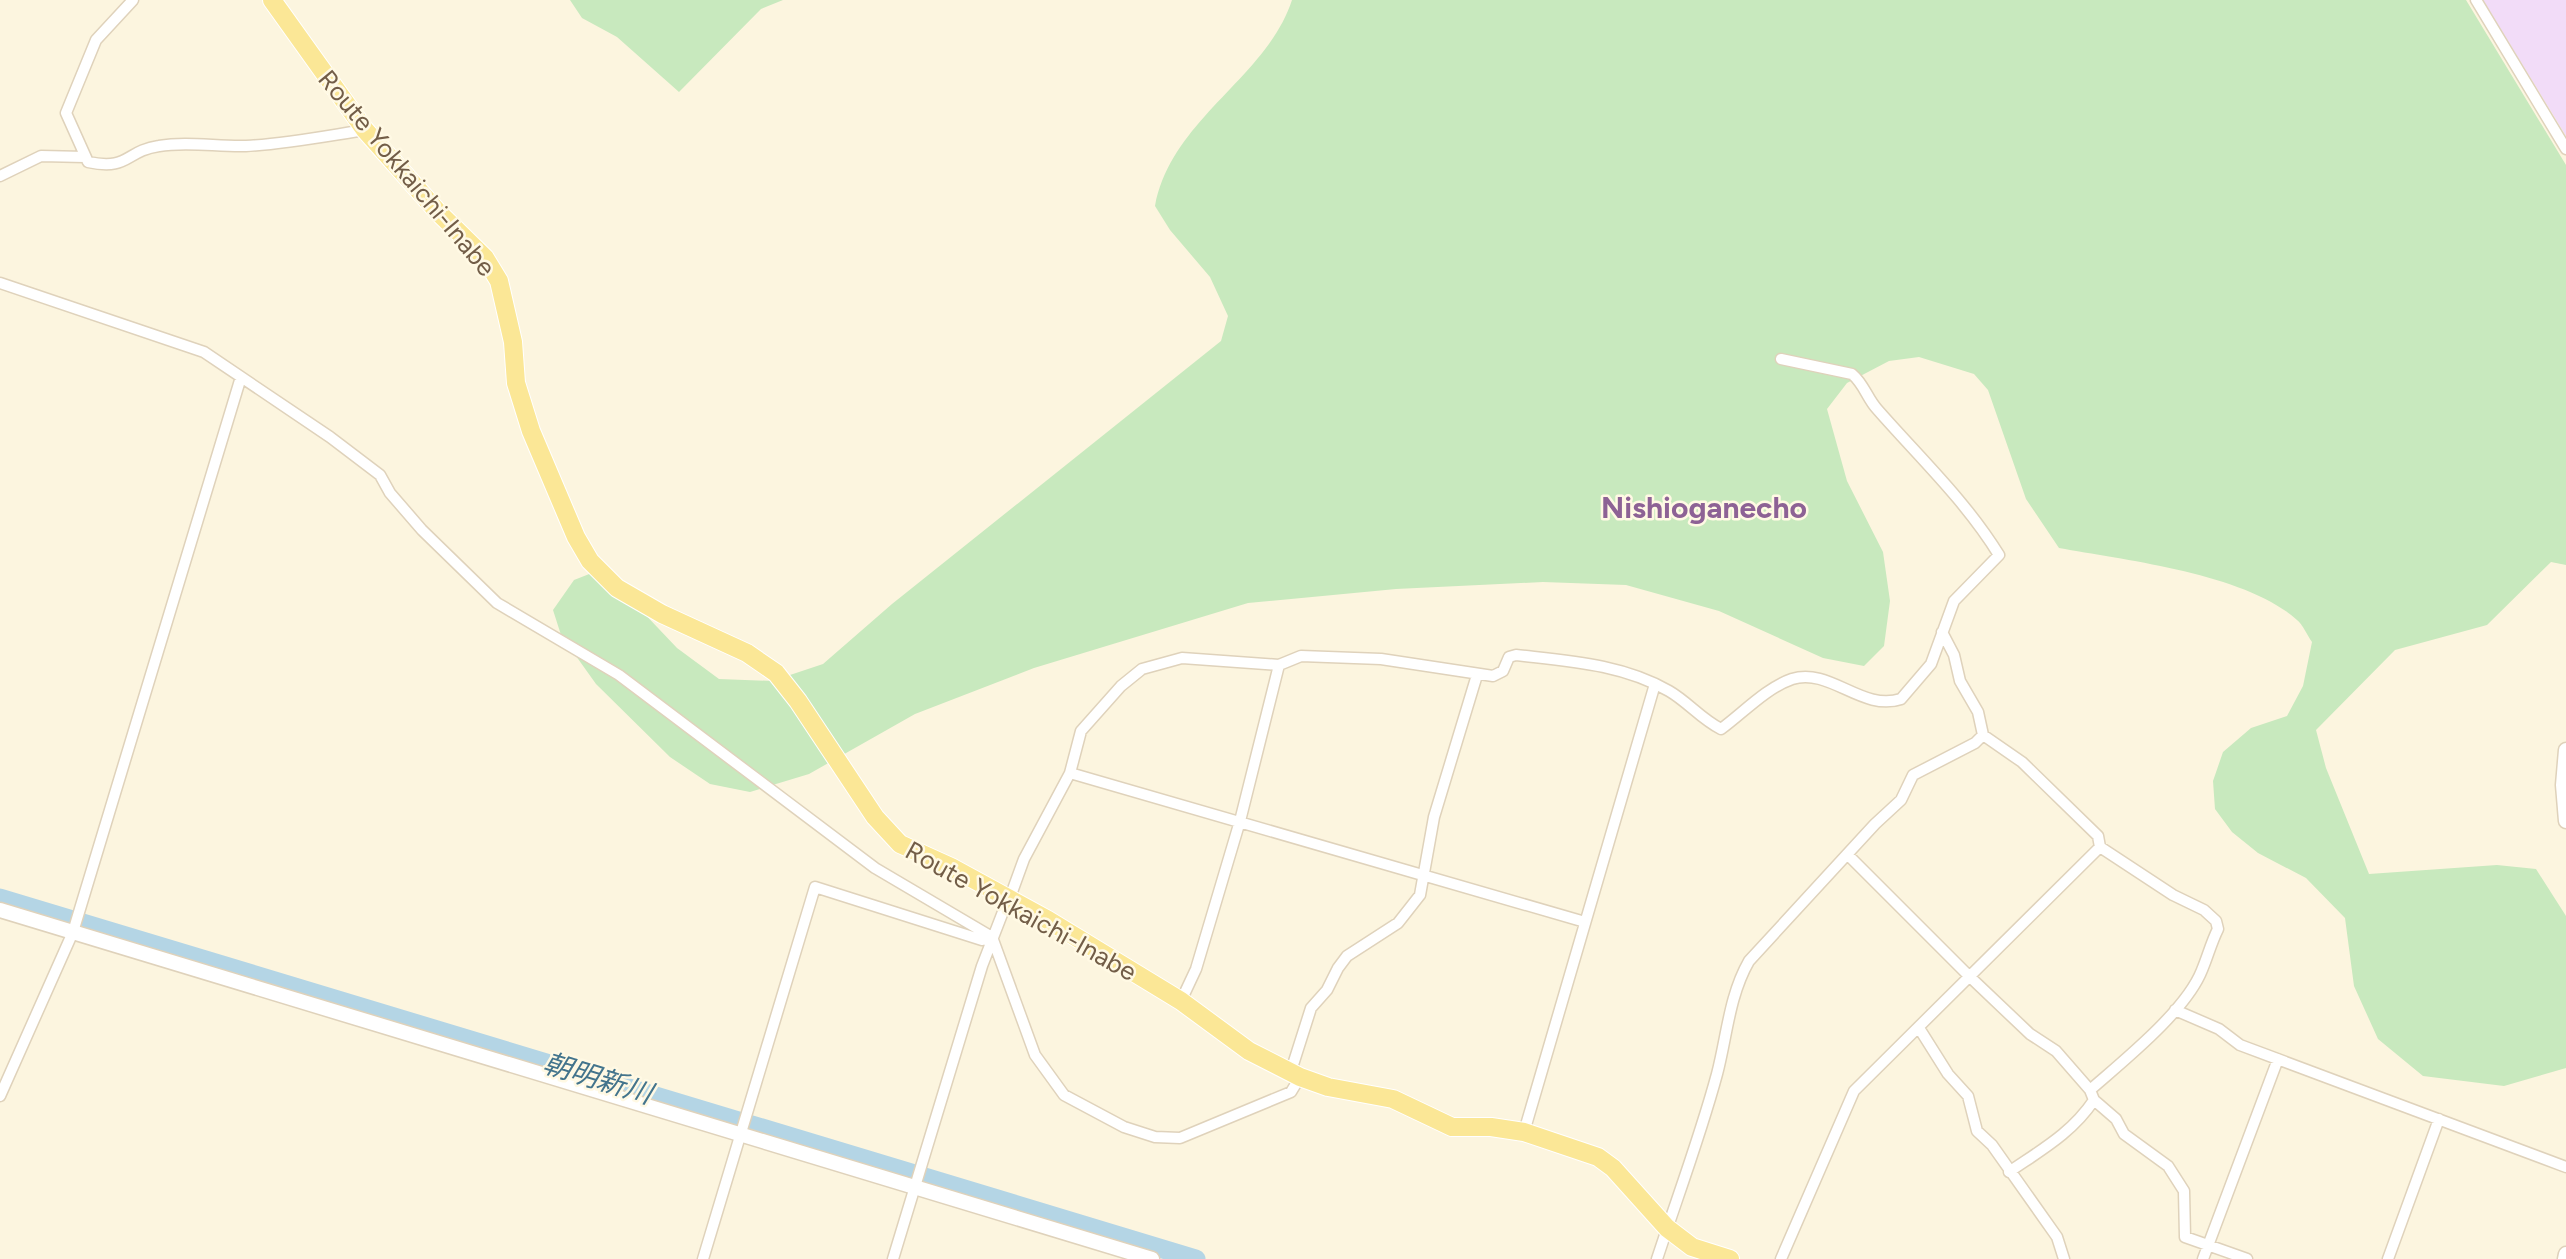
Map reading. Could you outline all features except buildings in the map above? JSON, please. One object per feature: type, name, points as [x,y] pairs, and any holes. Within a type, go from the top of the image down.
[{"type":"main road","name":"Route Yokkaichi-Inabe","points":[[272,0],[365,130],[420,193],[485,258],[499,281],[513,342],[516,383],[531,431],[576,537],[590,561],[617,588],[662,614],[747,653],[776,673],[798,701],[875,817],[900,844],[951,867],[1048,920],[1181,1002],[1249,1051],[1296,1074],[1328,1087],[1392,1099],[1452,1127],[1491,1127],[1524,1132],[1598,1157],[1613,1168],[1667,1228],[1692,1247],[1730,1259]]},
{"type":"street","points":[[133,0],[96,40],[66,113],[88,162],[106,166],[121,164],[139,151],[160,145],[266,145],[365,130]]},
{"type":"street","points":[[2476,0],[2566,149]]},
{"type":"street","points":[[0,176],[41,156],[85,157]]},
{"type":"street","points":[[0,283],[204,352],[330,437],[380,475],[390,493],[422,530],[497,603],[619,676],[875,868],[992,937],[1035,1055],[1064,1095],[1124,1127],[1155,1137],[1180,1138],[1291,1092],[1311,1008],[1327,990],[1347,956],[1398,923],[1420,895],[1426,877],[1434,817],[1477,675]]},
{"type":"street","points":[[1048,920],[1012,890],[1024,859],[1070,774],[1086,723],[1142,669],[1182,658],[1279,665],[1301,656],[1381,659],[1493,676],[1503,671],[1509,657],[1517,655],[1588,662],[1655,684],[1721,729],[1780,684],[1796,678],[1814,677],[1878,702],[1901,699],[1931,664],[1954,601],[1999,555],[1977,519],[1874,406],[1861,382],[1852,374],[1781,359]]},
{"type":"street","points":[[0,1096],[75,924],[241,377]]},
{"type":"street","points":[[1940,637],[1954,655],[1960,681],[1978,712],[1983,735],[2022,762],[2098,836],[2100,847],[2174,895],[2204,910],[2216,921],[2218,929],[2205,954],[2202,970],[2175,1010],[2092,1095],[2080,1121],[2067,1133],[2009,1172]]},
{"type":"street","points":[[1181,1002],[1196,969],[1240,821],[1279,665]]},
{"type":"street","points":[[1524,1132],[1655,684]]},
{"type":"street","points":[[1657,1259],[1717,1074],[1737,982],[1749,961],[1901,800],[1913,775],[1975,743],[1983,735]]},
{"type":"street","points":[[2566,750],[2563,785],[2566,821]]},
{"type":"street","points":[[1070,774],[1585,922]]},
{"type":"street","points":[[1781,1259],[1854,1091],[2100,847]]},
{"type":"street","points":[[1848,855],[2030,1034],[2056,1051],[2092,1095],[2116,1119],[2124,1134],[2168,1166],[2184,1191],[2185,1237],[2247,1259]]},
{"type":"street","points":[[703,1259],[815,887],[982,940],[992,937]]},
{"type":"street","points":[[893,1259],[992,937],[1006,904]]},
{"type":"street","points":[[0,910],[75,924],[744,1127],[1152,1259]]},
{"type":"street","points":[[2175,1010],[2219,1029],[2240,1045],[2566,1167]]},
{"type":"street","points":[[1919,1028],[1948,1074],[1969,1097],[1977,1131],[1992,1145],[2057,1237],[2064,1259]]},
{"type":"street","points":[[2203,1259],[2278,1059]]},
{"type":"street","points":[[2388,1259],[2439,1119]]},
{"type":"street","points":[[2565,1259],[2566,1254]]},
{"type":"shaded area","points":[[2483,0],[2566,0],[2566,136]]},
{"type":"green space","points":[[570,0],[783,0],[761,9],[679,92],[617,37],[582,18]]},
{"type":"green space","points":[[1292,0],[2466,0],[2566,165],[2566,565],[2551,562],[2487,625],[2395,650],[2316,730],[2326,768],[2369,874],[2497,865],[2536,869],[2566,916],[2566,1068],[2504,1086],[2423,1076],[2378,1039],[2354,986],[2345,918],[2306,878],[2258,853],[2232,832],[2215,809],[2213,781],[2223,752],[2251,728],[2287,716],[2303,686],[2312,642],[2303,627],[2275,604],[2217,580],[2150,564],[2059,548],[2026,499],[1988,390],[1974,374],[1919,357],[1889,361],[1847,383],[1827,409],[1847,481],[1883,552],[1890,601],[1884,646],[1864,666],[1823,658],[1719,611],[1626,585],[1543,582],[1396,589],[1248,603],[1034,668],[915,714],[809,774],[750,792],[710,784],[670,757],[596,684],[561,635],[553,610],[574,580],[602,569],[677,648],[719,679],[772,681],[823,664],[892,604],[1221,341],[1228,316],[1210,277],[1170,230],[1155,206],[1165,175],[1180,148],[1262,53],[1279,28]]},
{"type":"waterway","name":"朝明新川","points":[[0,898],[1196,1259]]},
{"type":"district","name":"Nishioganecho","points":[[1704,508]]}]
